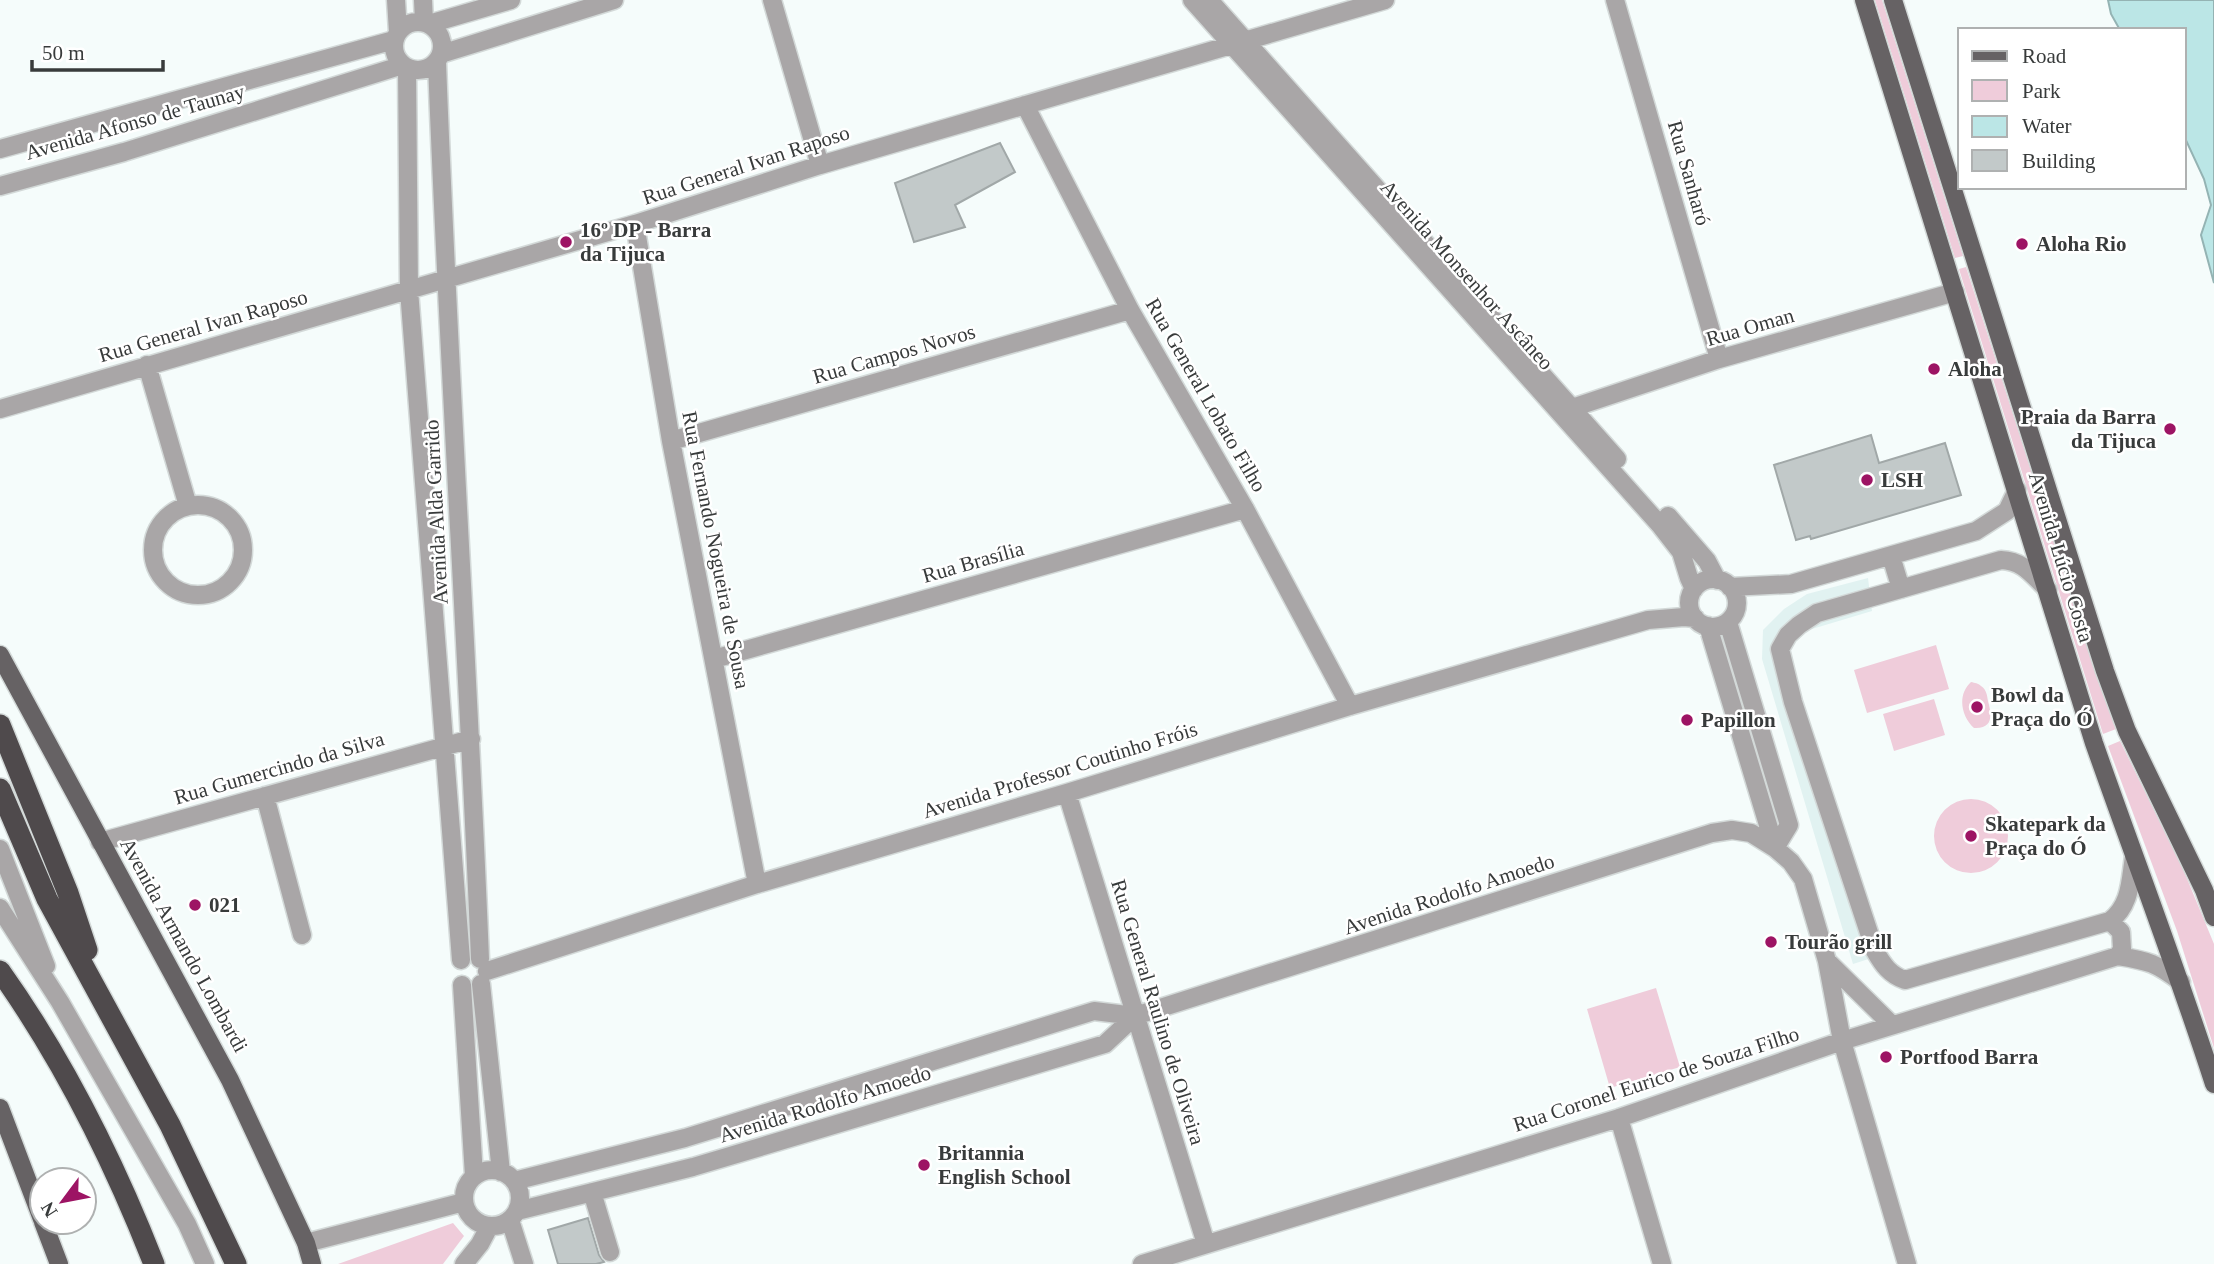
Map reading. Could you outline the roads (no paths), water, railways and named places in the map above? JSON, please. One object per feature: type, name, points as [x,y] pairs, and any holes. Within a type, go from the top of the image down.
[{"type":"highway","points":[[0,725],[68,893],[104,1001]]},
{"type":"highway","points":[[0,789],[47,899],[170,1125],[236,1264]]},
{"type":"highway","points":[[0,971],[49,1049],[114,1169],[155,1264]]},
{"type":"highway","points":[[0,992],[49,1049]]},
{"type":"main road","name":"Avenida Lúcio Costa","points":[[1864,0],[2094,743],[2181,982],[2214,1084]]},
{"type":"main road","name":"Avenida Lúcio Costa","points":[[1893,0],[2105,671],[2127,731],[2214,917]]},
{"type":"main road","name":"Avenida Armando Lombardi","points":[[0,655],[230,1080],[306,1243],[312,1264]]},
{"type":"main road","points":[[0,1109],[28,1182]]},
{"type":"main road","points":[[49,1236],[59,1264]]},
{"type":"street","points":[[397,0],[394,49],[397,58],[405,66],[423,70],[439,58],[614,0]]},
{"type":"street","points":[[423,0],[427,23],[440,37],[443,45],[439,58]]},
{"type":"street","points":[[396,36],[405,25],[427,23],[510,0]]},
{"type":"street","points":[[772,0],[820,164]]},
{"type":"street","name":"Avenida Monsenhor Ascâneo","points":[[1192,0],[1239,43],[1566,410],[1707,561],[1723,583]]},
{"type":"street","name":"Avenida Monsenhor Ascâneo","points":[[1209,0],[1239,43]]},
{"type":"street","name":"Rua General Ivan Raposo","points":[[0,408],[635,225],[820,164],[1385,0]]},
{"type":"street","name":"Rua Sanharó","points":[[1615,0],[1719,359]]},
{"type":"street","name":"Avenida Afonso de Taunay","points":[[0,149],[396,36]]},
{"type":"street","name":"Avenida Alda Garrido","points":[[439,58],[445,279],[483,971],[507,1176]]},
{"type":"street","name":"Avenida Afonso de Taunay","points":[[0,186],[124,152],[405,66]]},
{"type":"street","name":"Avenida Alda Garrido","points":[[405,66],[409,290],[461,960]]},
{"type":"street","name":"Rua General Lobato Filho","points":[[1025,105],[1130,310],[1245,509],[1350,706]]},
{"type":"street","name":"Rua Fernando Nogueira de Sousa","points":[[635,225],[671,441],[757,884]]},
{"type":"street","name":"Rua Oman","points":[[1566,410],[1719,359],[1955,292]]},
{"type":"street","name":"Rua Campos Novos","points":[[671,441],[1130,310]]},
{"type":"street","points":[[147,365],[188,506]]},
{"type":"street","name":"Avenida Monsenhor Ascâneo","points":[[1566,410],[1673,540],[1681,552],[1693,591]]},
{"type":"street","points":[[1908,1264],[1842,1041],[1826,961],[1803,879],[1791,862],[1774,848],[1702,622],[1690,606],[1693,591],[1704,581],[1791,584],[1976,531],[2007,511],[2017,490]]},
{"type":"street","points":[[205,505],[220,511],[233,522],[241,537],[243,553],[239,569],[229,583],[215,592],[199,595],[182,593],[168,584],[158,571],[153,555],[154,539],[161,524],[173,512],[188,506],[205,505]]},
{"type":"street","name":"Rua Brasília","points":[[714,659],[1245,509]]},
{"type":"street","points":[[1891,556],[1901,589]]},
{"type":"street","points":[[2048,590],[2025,568],[2013,561],[2001,560],[1817,613],[1788,635],[1780,649],[1793,702],[1875,951],[1889,972],[1905,980],[2110,921],[2126,904],[2134,857]]},
{"type":"street","points":[[1702,622],[1715,627],[1728,622],[1736,609],[1735,593],[1723,583]]},
{"type":"street","name":"Avenida Professor Coutinho Fróis","points":[[1648,620],[1693,591]]},
{"type":"street","name":"Avenida Professor Coutinho Fróis","points":[[483,971],[757,884],[1350,706],[1648,620],[1684,617],[1702,622]]},
{"type":"street","points":[[1728,622],[1789,825],[1774,848]]},
{"type":"street","name":"Rua Gumercindo da Silva","points":[[100,842],[471,739]]},
{"type":"street","name":"Rua General Raulino de Oliveira","points":[[1067,793],[1206,1244]]},
{"type":"street","points":[[265,796],[302,935]]},
{"type":"street","name":"Avenida Rodolfo Amoedo","points":[[507,1176],[685,1138],[1094,1011],[1135,1016],[1712,833],[1732,830],[1751,833],[1774,848]]},
{"type":"street","points":[[0,849],[60,1002]]},
{"type":"street","points":[[0,908],[60,1002],[187,1224],[205,1264]]},
{"type":"street","points":[[2110,921],[2121,932],[2122,949],[2118,956]]},
{"type":"street","name":"Rua Coronel Eurico de Souza Filho","points":[[1142,1264],[1619,1118],[1842,1041],[2118,956],[2158,965],[2181,982]]},
{"type":"street","points":[[462,985],[469,987],[483,971],[467,957],[461,960],[456,973],[462,985],[474,1176]]},
{"type":"street","points":[[1826,961],[1892,1025]]},
{"type":"street","name":"Avenida Rodolfo Amoedo","points":[[513,1215],[693,1167],[1105,1044],[1135,1016]]},
{"type":"street","points":[[1619,1118],[1662,1264]]},
{"type":"street","points":[[685,1138],[693,1167]]},
{"type":"street","points":[[492,1170],[507,1176],[519,1190],[520,1201],[513,1215],[498,1226],[489,1227],[472,1219],[464,1202],[468,1183],[474,1176],[492,1170]]},
{"type":"street","points":[[592,1192],[610,1252]]},
{"type":"street","points":[[306,1243],[464,1202]]},
{"type":"street","points":[[513,1215],[524,1264]]},
{"type":"street","points":[[464,1264],[481,1244],[489,1227]]},
{"type":"water","points":[[2108,0],[2214,0],[2214,283],[2201,235],[2211,205],[2204,179],[2186,140],[2186,28],[2119,28],[2111,14]]},
{"type":"place","name":"16º DP - Barra da Tijuca","points":[[566,242]]},
{"type":"place","name":"Aloha Rio","points":[[2022,244]]},
{"type":"place","name":"Aloha","points":[[1934,369]]},
{"type":"place","name":"Praia da Barra da Tijuca","points":[[2170,429]]},
{"type":"place","name":"LSH","points":[[1867,480]]},
{"type":"place","name":"Bowl da Praça do Ó","points":[[1977,707]]},
{"type":"place","name":"Papillon","points":[[1687,720]]},
{"type":"place","name":"Skatepark da Praça do Ó","points":[[1971,836]]},
{"type":"place","name":"021","points":[[195,905]]},
{"type":"place","name":"Tourão grill","points":[[1771,942]]},
{"type":"place","name":"Portfood Barra","points":[[1886,1057]]},
{"type":"place","name":"Britannia English School","points":[[924,1165]]}]
